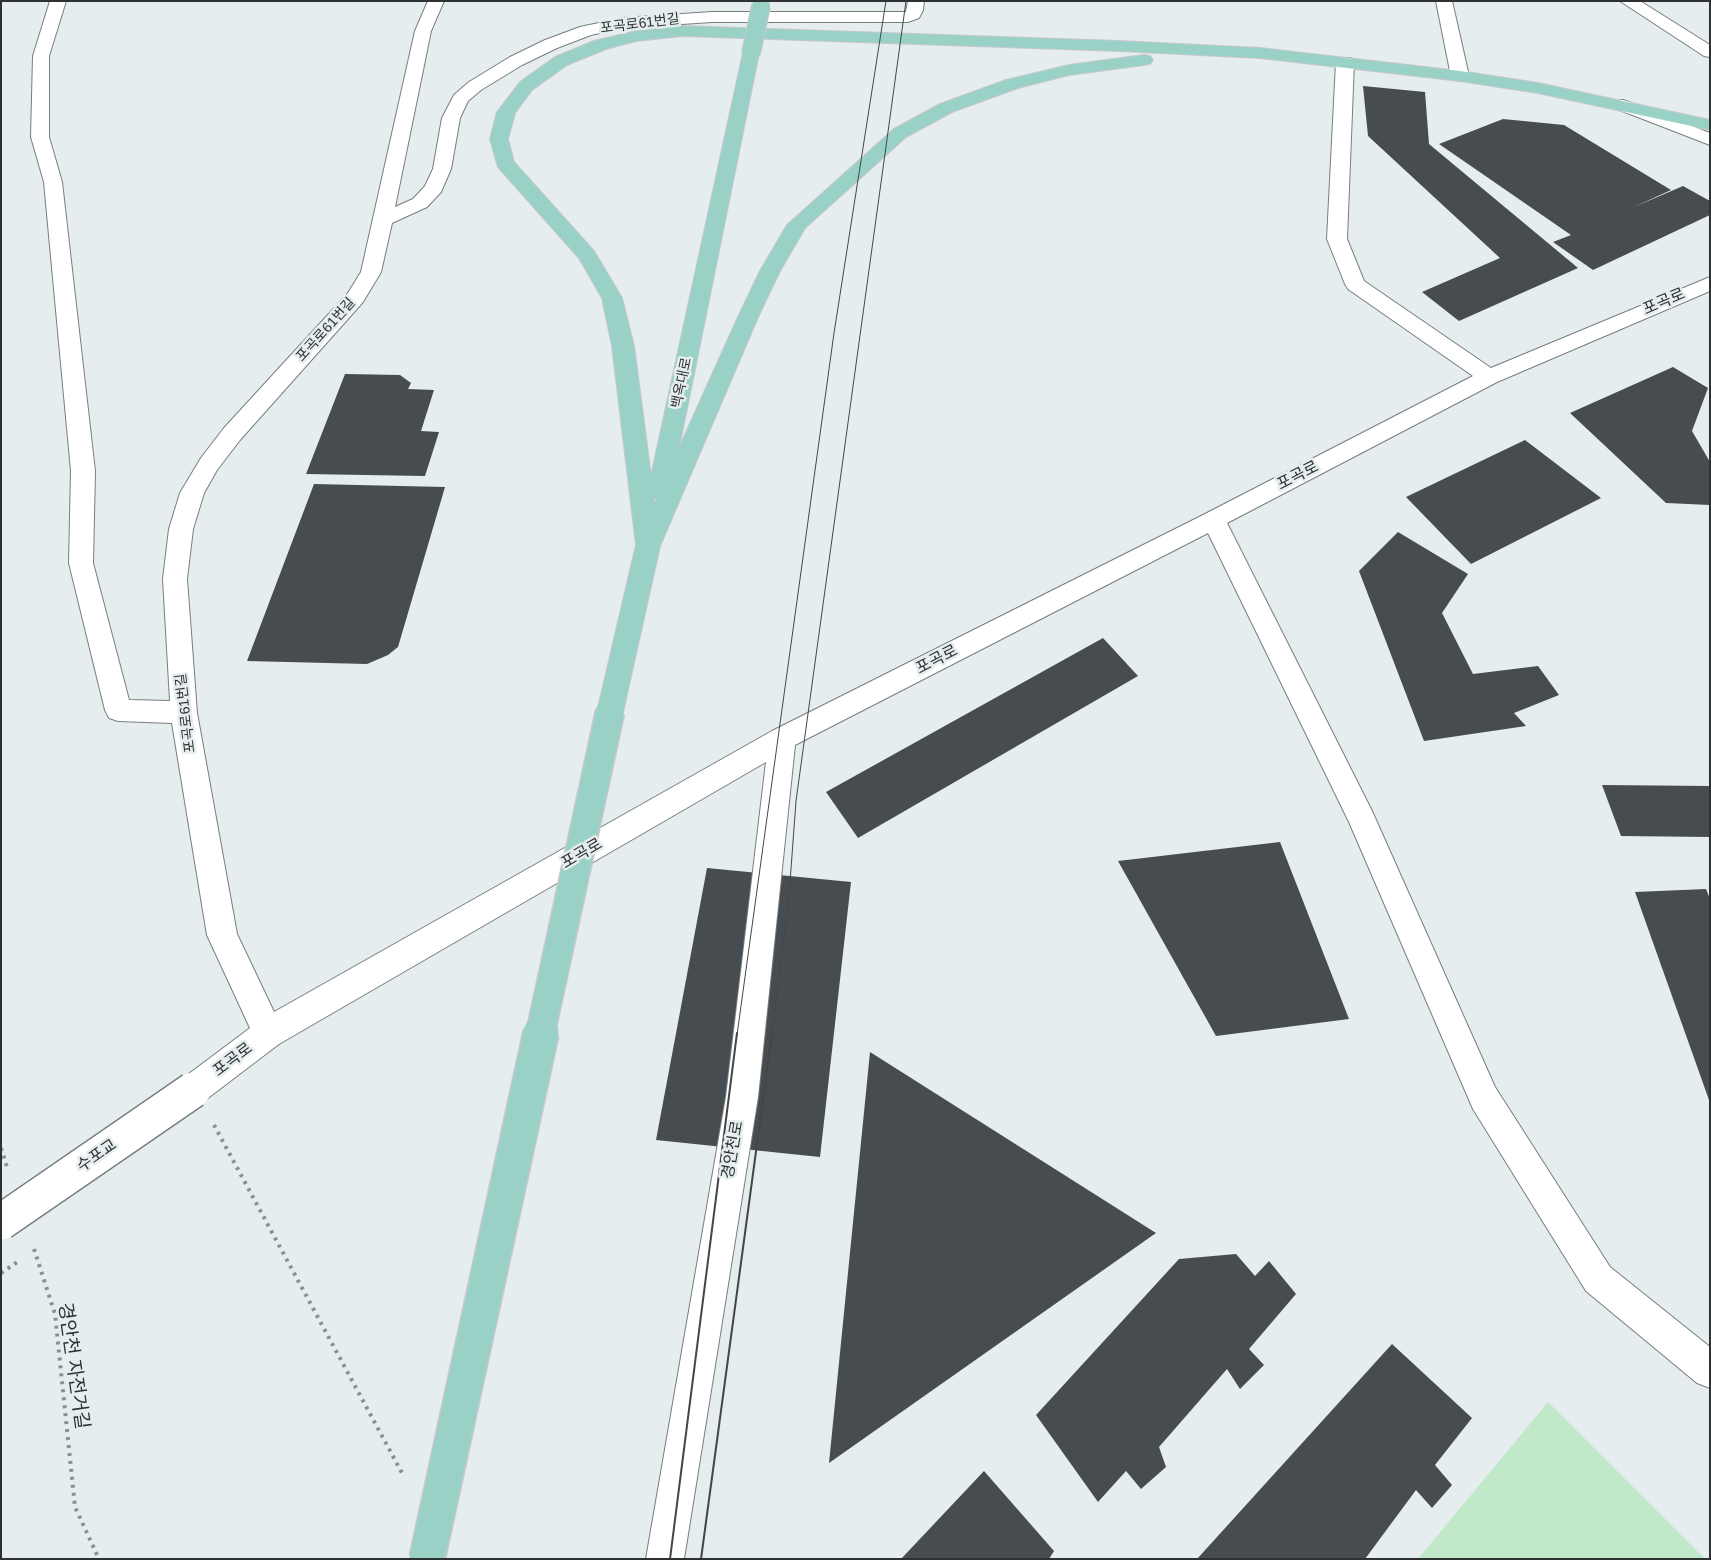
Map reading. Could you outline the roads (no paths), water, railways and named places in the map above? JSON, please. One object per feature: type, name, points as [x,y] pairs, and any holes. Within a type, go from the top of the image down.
[{"type":"main road","name":"백옥대로","points":[[427,1559],[610,712],[648,547],[762,4]]},
{"type":"main road","points":[[648,547],[623,346],[612,298],[587,255],[505,163],[499,139],[506,112],[526,86],[561,61],[600,45],[636,36],[683,31],[1119,46],[1260,53],[1460,76],[1619,104],[1710,125]]},
{"type":"main road","points":[[648,547],[748,317],[770,271],[797,225],[900,132],[946,108],[1012,84],[1069,70],[1147,60],[1260,53]]},
{"type":"street","points":[[58,1],[41,56],[40,137],[53,182],[83,471],[81,563],[118,710],[184,713]]},
{"type":"street","points":[[383,220],[423,31],[436,1]]},
{"type":"street","name":"포곡로61번길","points":[[268,1033],[222,935],[184,713],[175,579],[181,529],[192,493],[209,464],[232,434],[356,297],[371,272],[383,220],[420,202],[434,188],[442,169],[451,118],[460,99],[475,86],[516,61],[551,44],[586,31],[622,23],[842,9],[908,18],[915,10],[916,1]]},
{"type":"street","points":[[1444,1],[1460,76]]},
{"type":"street","points":[[1628,1],[1710,52]]},
{"type":"street","points":[[1345,62],[1337,239],[1355,284],[1489,377]]},
{"type":"street","points":[[1619,104],[1710,140]]},
{"type":"street","name":"포곡로","points":[[193,1090],[268,1033],[782,739],[1489,377],[1710,283]]},
{"type":"street","points":[[1213,520],[1362,820],[1484,1098],[1598,1279],[1710,1370]]},
{"type":"street","name":"경안천로","points":[[665,1559],[742,1097],[782,739]]},
{"type":"street","name":"수포교","points":[[1,1222],[193,1090]]},
{"type":"tram line","points":[[737,1035],[834,333],[886,1]]},
{"type":"tram line","points":[[772,1035],[789,896],[796,801],[906,1]]},
{"type":"tram line","points":[[670,1559],[737,1033]]},
{"type":"tram line","points":[[701,1559],[772,1033]]}]
